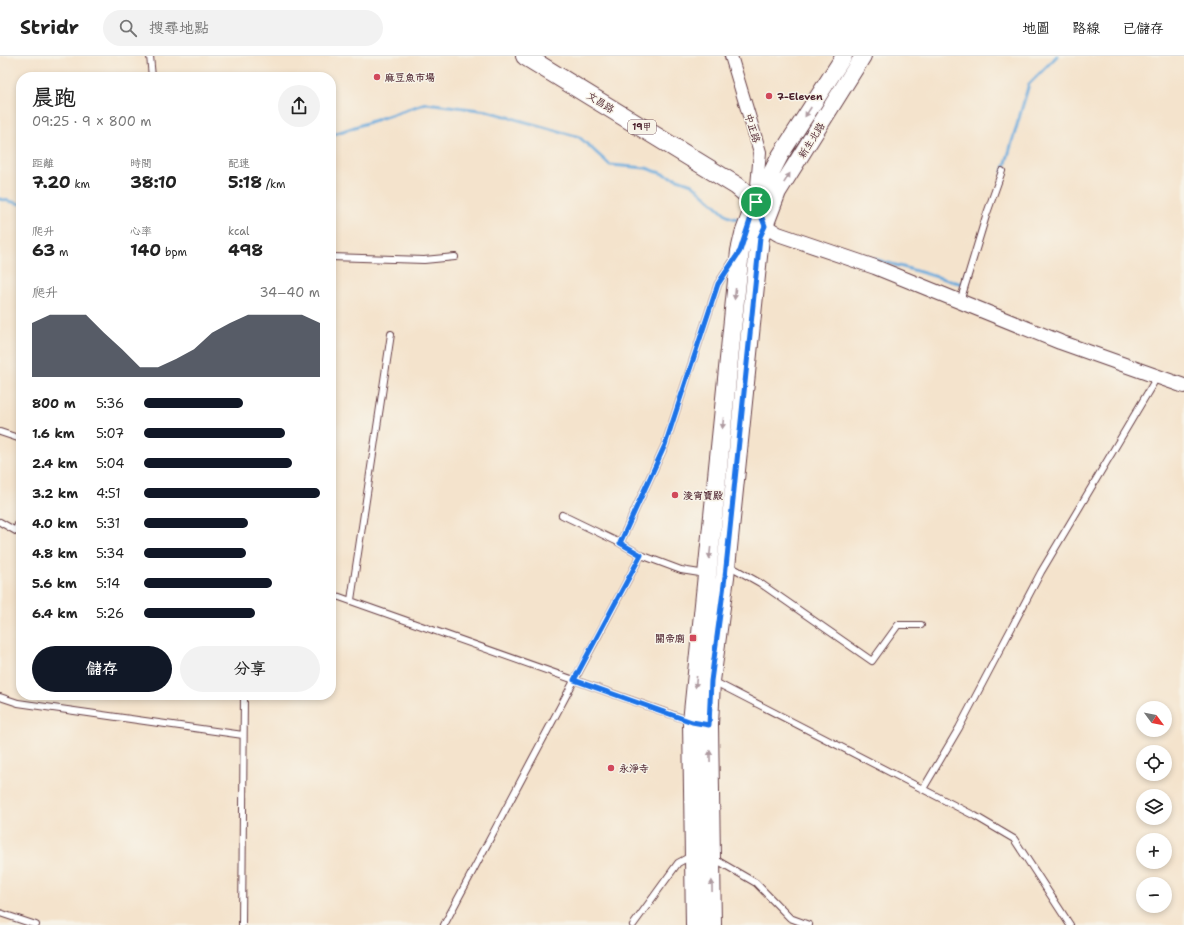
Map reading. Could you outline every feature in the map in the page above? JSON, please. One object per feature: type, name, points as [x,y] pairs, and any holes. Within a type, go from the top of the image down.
[{"type":"main road","name":"文昌路","points":[[525,56],[736,186],[756,202]]},
{"type":"main road","name":"新生北路","points":[[756,202],[781,154],[844,56]]},
{"type":"main road","name":"新生北路","points":[[765,226],[778,192],[863,56]]},
{"type":"main road","points":[[694,925],[693,855],[700,723],[760,237],[765,226],[756,202]]},
{"type":"main road","points":[[712,925],[711,857],[700,723],[711,681],[740,251],[756,202]]},
{"type":"street","name":"中正路","points":[[731,56],[760,152],[756,202]]},
{"type":"street","points":[[765,226],[778,234],[875,267],[1060,342],[1184,386]]},
{"type":"lane","points":[[150,56],[152,72]]},
{"type":"lane","points":[[960,302],[986,216],[1002,171]]},
{"type":"lane","points":[[620,543],[665,445],[718,284],[740,251]]},
{"type":"lane","points":[[336,257],[424,260],[455,257]]},
{"type":"lane","points":[[351,600],[391,334]]},
{"type":"lane","points":[[923,789],[959,728],[1041,572],[1158,378]]},
{"type":"lane","points":[[0,432],[16,437]]},
{"type":"lane","points":[[562,515],[620,543],[641,555],[681,570],[718,573],[760,583],[872,661],[898,625],[921,625]]},
{"type":"lane","points":[[0,522],[16,532]]},
{"type":"lane","points":[[444,925],[641,555]]},
{"type":"lane","points":[[336,596],[700,723]]},
{"type":"lane","points":[[711,681],[975,816],[1014,839],[1070,925]]},
{"type":"lane","points":[[0,698],[18,703],[243,736]]},
{"type":"lane","points":[[242,925],[244,700]]},
{"type":"lane","points":[[633,925],[678,863],[693,855]]},
{"type":"lane","points":[[711,857],[756,883],[790,918],[809,925]]},
{"type":"lane","points":[[0,913],[36,925]]},
{"type":"waterway","points":[[1003,173],[1029,84],[1057,56]]},
{"type":"waterway","points":[[336,133],[426,103],[487,111],[579,137],[610,165],[646,168],[692,184],[729,217],[742,220]]},
{"type":"waterway","points":[[0,199],[16,203]]},
{"type":"waterway","points":[[857,254],[962,284],[967,270]]},
{"type":"place","name":"麻豆魚市場","points":[[377,77]]},
{"type":"place","name":"7-Eleven","points":[[769,96]]},
{"type":"place","name":"淩宵寶殿","points":[[675,495]]},
{"type":"place","name":"關帝廟","points":[[693,638]]},
{"type":"place","name":"永淨寺","points":[[611,768]]},
{"type":"route","points":[[756,202],[765,226],[760,237],[725,577],[711,681],[709,725],[692,722],[574,680],[641,555],[620,543],[665,445],[718,284],[740,251],[744,234],[756,202]]}]
